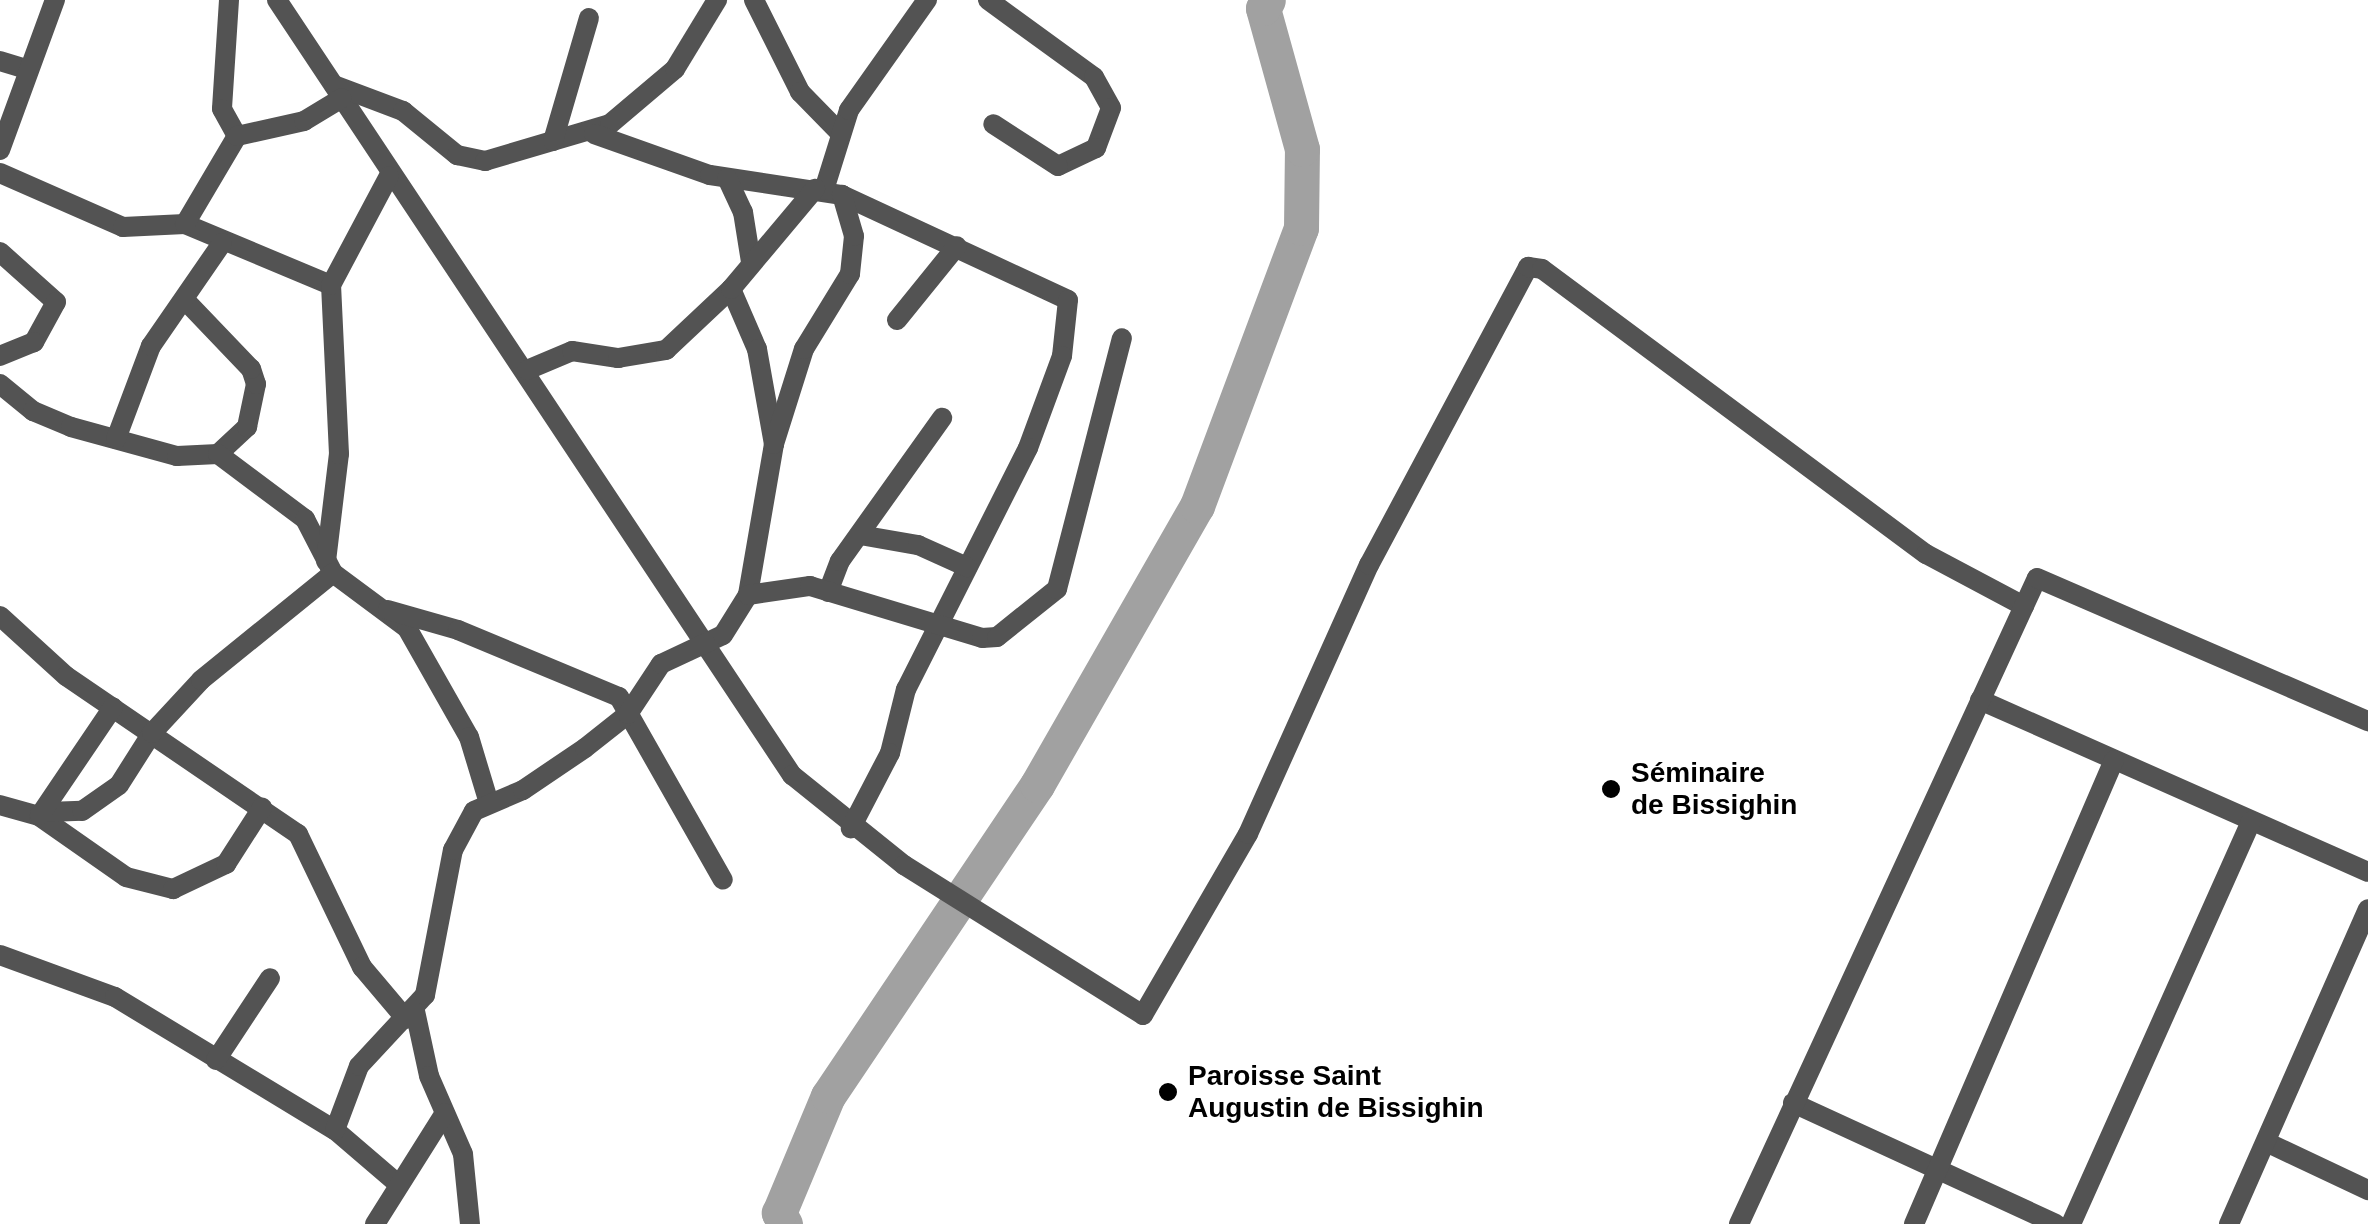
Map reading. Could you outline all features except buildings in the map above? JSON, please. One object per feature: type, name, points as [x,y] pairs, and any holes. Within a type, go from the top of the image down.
[{"type":"street","points":[[0,150],[55,0]]},
{"type":"street","points":[[229,0],[222,110],[236,136]]},
{"type":"street","points":[[277,0],[388,176],[527,370],[792,775],[851,828],[1143,1014],[1248,834],[1369,565],[1528,268],[1542,269],[1926,554],[2024,606]]},
{"type":"street","points":[[338,92],[404,111],[468,160],[594,134],[675,69],[717,0]]},
{"type":"street","points":[[754,0],[800,92],[839,132]]},
{"type":"street","points":[[527,370],[572,351],[618,358],[666,350],[827,191],[839,132],[928,0]]},
{"type":"street","points":[[988,0],[1094,77],[1111,108],[1096,148],[1058,166],[993,124]]},
{"type":"street","points":[[553,142],[589,18]]},
{"type":"street","points":[[0,61],[29,70]]},
{"type":"street","points":[[185,224],[236,136],[304,121],[338,92]]},
{"type":"street","points":[[594,134],[727,178],[827,191],[1060,292],[1069,307],[1047,400],[900,703],[890,753],[851,828]]},
{"type":"street","points":[[0,173],[123,227],[185,224],[222,243],[331,285]]},
{"type":"street","points":[[0,805],[43,814],[82,811],[100,800],[152,734],[230,655],[329,567],[339,454],[331,285],[388,176]]},
{"type":"street","points":[[727,178],[751,262]]},
{"type":"street","points":[[335,1130],[358,1066],[410,1015],[432,978],[453,850],[488,800],[534,784],[628,714],[661,664],[706,649],[748,595],[774,444],[804,349],[850,274],[854,236],[827,191]]},
{"type":"street","points":[[116,439],[151,346],[186,301],[222,243]]},
{"type":"street","points":[[897,320],[958,246]]},
{"type":"street","points":[[0,252],[56,302],[34,342],[0,356]]},
{"type":"street","points":[[731,289],[756,349],[774,444]]},
{"type":"street","points":[[0,384],[32,411],[116,439],[197,458],[218,454],[247,427],[256,384],[251,369],[186,301]]},
{"type":"street","points":[[748,595],[796,584],[937,625],[968,638],[998,636],[1056,590],[1122,338]]},
{"type":"street","points":[[828,592],[860,535],[942,418]]},
{"type":"street","points":[[218,454],[305,519],[329,567],[388,610],[424,653],[463,725],[488,800]]},
{"type":"street","points":[[860,535],[918,545],[967,567]]},
{"type":"street","points":[[1738,1224],[2037,578],[2368,721]]},
{"type":"street","points":[[388,610],[610,691],[628,714],[723,880]]},
{"type":"street","points":[[0,616],[112,707],[262,808],[309,846],[362,967],[410,1015],[463,1154],[470,1224]]},
{"type":"street","points":[[1980,700],[2368,872]]},
{"type":"street","points":[[43,814],[80,745],[112,707]]},
{"type":"street","points":[[1914,1224],[1938,1176],[2114,760]]},
{"type":"street","points":[[43,814],[92,859],[174,889],[226,864],[262,808]]},
{"type":"street","points":[[2071,1224],[2251,821]]},
{"type":"street","points":[[2228,1224],[2368,909]]},
{"type":"street","points":[[0,955],[98,988],[335,1130],[398,1184]]},
{"type":"street","points":[[216,1060],[270,978]]},
{"type":"street","points":[[1793,1103],[1938,1176],[2056,1224]]},
{"type":"street","points":[[374,1224],[445,1113]]},
{"type":"street","points":[[2266,1142],[2368,1190]]},
{"type":"waterway","points":[[785,1224],[779,1213],[828,1096],[1037,785],[1197,506],[1301,228],[1302,149],[1263,8],[1268,0]]},
{"type":"place","name":"Séminaire de Bissighin","points":[[1611,789]]},
{"type":"place","name":"Paroisse Saint Augustin de Bissighin","points":[[1168,1092]]}]
